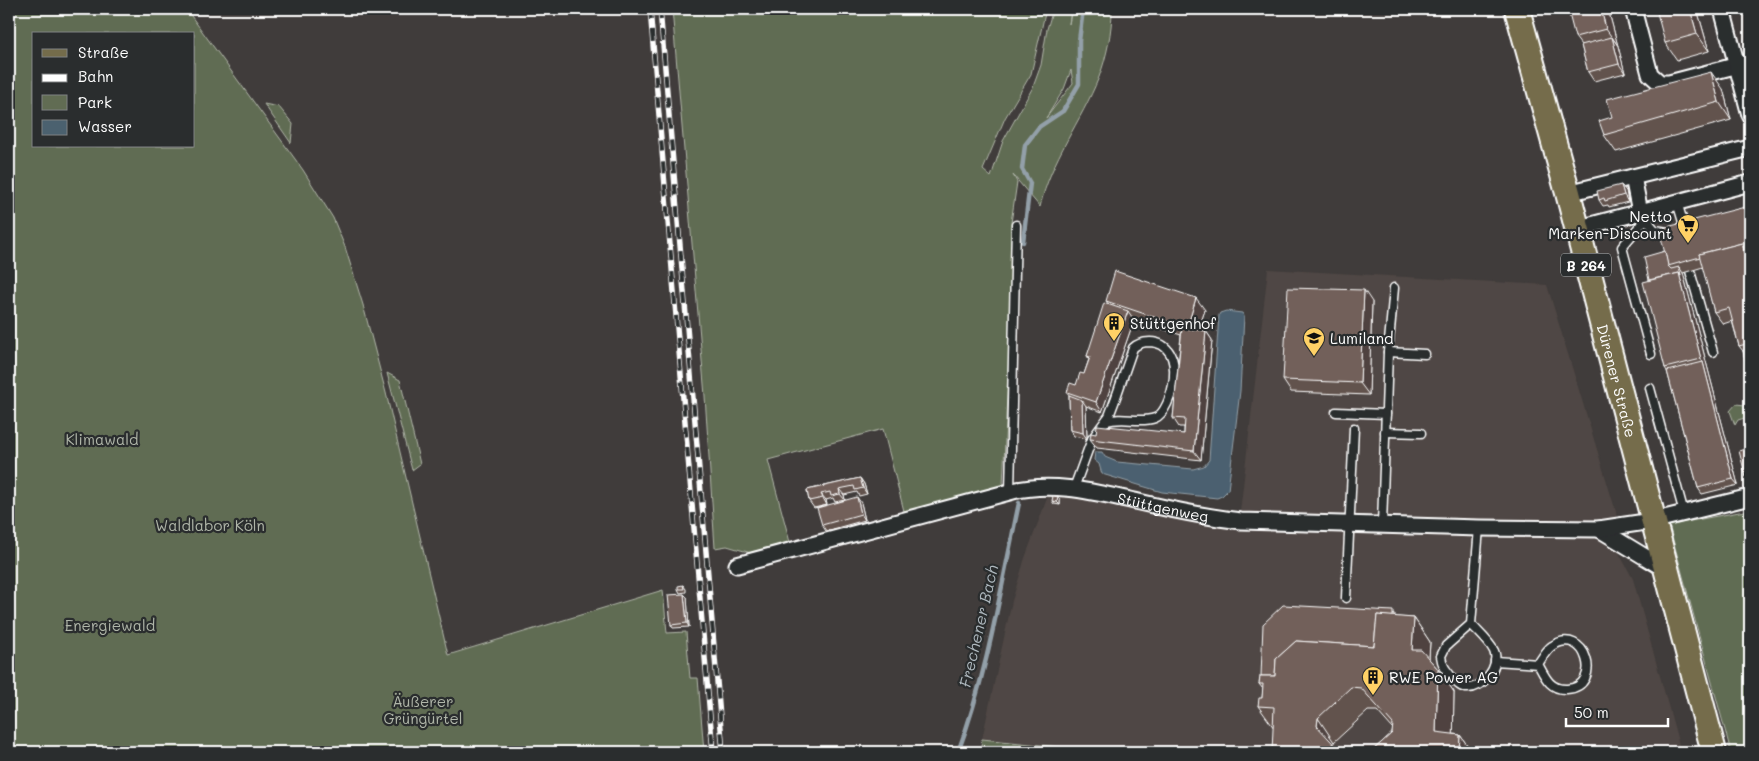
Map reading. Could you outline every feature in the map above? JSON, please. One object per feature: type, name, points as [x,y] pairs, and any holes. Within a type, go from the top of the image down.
[{"type":"main road","name":"Dürener Straße","points":[[1517,9],[1568,193],[1652,521],[1714,752]]},
{"type":"street","points":[[1633,9],[1650,74],[1654,80],[1669,83],[1744,64]]},
{"type":"street","points":[[1722,9],[1744,64],[1750,115]]},
{"type":"street","points":[[1568,193],[1750,148]]},
{"type":"street","points":[[1633,177],[1644,211]]},
{"type":"street","points":[[1576,229],[1750,183]]},
{"type":"street","name":"Stüttgenweg","points":[[736,565],[1015,491],[1045,487],[1074,488],[1201,516],[1241,521],[1478,528],[1598,528],[1652,521],[1750,497]]},
{"type":"street","points":[[1598,528],[1665,569]]},
{"type":"lane","points":[[1677,202],[1681,231]]},
{"type":"lane","points":[[1644,211],[1655,230],[1667,232],[1681,231],[1691,226]]},
{"type":"lane","points":[[1644,211],[1643,222],[1622,247],[1651,354]]},
{"type":"lane","points":[[1015,491],[1016,225]]},
{"type":"lane","points":[[1690,271],[1713,352]]},
{"type":"lane","points":[[1382,525],[1388,352],[1394,288]]},
{"type":"lane","points":[[1074,488],[1092,439],[1105,422],[1115,400],[1133,348],[1137,344],[1145,342],[1158,342],[1167,347],[1172,354],[1174,364],[1169,399],[1163,413],[1156,418],[1148,420],[1118,418],[1105,422]]},
{"type":"lane","points":[[1388,352],[1426,354]]},
{"type":"lane","points":[[1650,388],[1684,513]]},
{"type":"lane","points":[[1336,412],[1386,414]]},
{"type":"lane","points":[[1346,598],[1354,428]]},
{"type":"lane","points":[[1385,432],[1421,433]]},
{"type":"lane","points":[[1471,624],[1494,651],[1496,661],[1492,672],[1476,686],[1467,688],[1460,686],[1443,666],[1441,656],[1446,646],[1471,624],[1478,528]]},
{"type":"lane","points":[[1561,642],[1572,642],[1581,648],[1587,656],[1588,667],[1585,677],[1578,685],[1564,689],[1555,688],[1548,683],[1538,664],[1551,646],[1561,642]]},
{"type":"lane","points":[[1496,661],[1538,664]]},
{"type":"shaded area","points":[[1268,269],[1547,285],[1616,512],[1619,553],[1633,579],[1681,752],[1108,752],[982,739],[1012,601],[1025,558],[1049,493],[1077,494],[1238,530]]},
{"type":"green space","name":"Waldlabor Köln","points":[[9,9],[186,9],[303,170],[333,218],[345,247],[363,305],[386,393],[448,655],[663,590],[667,633],[686,632],[690,678],[698,678],[704,752],[9,752]]},
{"type":"green space","points":[[672,9],[1046,9],[1031,74],[1005,118],[983,170],[991,177],[1003,141],[1033,87],[1041,65],[1047,29],[1053,9],[1071,9],[1069,24],[1072,9],[1112,9],[1108,43],[1099,77],[1051,173],[1040,207],[1013,175],[1017,182],[1011,223],[1013,256],[1003,486],[905,515],[883,429],[768,460],[791,546],[758,555],[727,546],[715,548],[705,396]],"holes":[[[1071,70],[1073,83],[1046,118],[1064,89]]]},
{"type":"green space","points":[[264,104],[279,107],[293,124],[291,143]]},
{"type":"green space","points":[[387,373],[400,380],[420,464],[412,470]]},
{"type":"green space","points":[[1736,404],[1745,405],[1748,417],[1738,420],[1735,425],[1730,411]]},
{"type":"green space","points":[[1750,510],[1750,752],[1731,752],[1669,525]]},
{"type":"green space","points":[[982,739],[1108,752],[980,752]]},
{"type":"water","points":[[1226,311],[1242,313],[1244,316],[1240,391],[1228,490],[1217,498],[1162,492],[1102,474],[1099,464],[1094,460],[1095,452],[1102,452],[1105,457],[1117,462],[1193,469],[1204,466],[1209,460],[1219,315]]},
{"type":"building","points":[[1601,9],[1606,29],[1575,37],[1568,10]]},
{"type":"building","points":[[1656,9],[1690,9],[1697,34],[1665,43]]},
{"type":"building","points":[[1612,37],[1619,64],[1588,72],[1581,45]]},
{"type":"building","points":[[1711,72],[1719,102],[1604,135],[1599,121],[1612,117],[1607,99]]},
{"type":"building","points":[[1621,185],[1624,195],[1605,201],[1604,198],[1599,200],[1597,191]]},
{"type":"building","points":[[1749,206],[1750,244],[1743,246],[1742,243],[1699,254],[1700,257],[1668,266],[1659,229]]},
{"type":"building","points":[[1742,243],[1750,275],[1750,343],[1739,346],[1729,308],[1714,312],[1699,254]]},
{"type":"building","points":[[1665,251],[1668,266],[1671,269],[1679,267],[1681,276],[1679,273],[1649,280],[1644,257]]},
{"type":"building","points":[[1115,271],[1196,298],[1187,328],[1106,301]]},
{"type":"building","points":[[1679,273],[1701,359],[1665,368],[1643,282]]},
{"type":"building","points":[[1288,288],[1364,290],[1360,383],[1283,380]]},
{"type":"building","points":[[1104,303],[1128,311],[1096,402],[1067,392],[1070,383],[1076,385],[1080,373],[1084,374],[1090,357],[1087,356]]},
{"type":"building","points":[[1182,328],[1206,331],[1194,451],[1090,439],[1091,433],[1096,434],[1097,425],[1184,434],[1185,419],[1173,418]]},
{"type":"building","points":[[1750,349],[1750,379],[1743,351]]},
{"type":"building","points":[[1703,362],[1733,479],[1698,488],[1667,371]]},
{"type":"building","points":[[1069,395],[1082,400],[1083,433],[1070,430]]},
{"type":"building","points":[[1750,445],[1750,475],[1746,477],[1739,451]]},
{"type":"building","points":[[860,478],[863,488],[855,490],[854,486],[839,489],[840,494],[831,496],[830,492],[821,494],[823,498],[809,501],[807,490]]},
{"type":"building","points":[[1053,496],[1058,497],[1057,502],[1052,501]]},
{"type":"building","points":[[857,497],[861,514],[822,525],[817,508]]},
{"type":"building","points":[[683,585],[684,589],[678,589],[678,586]]},
{"type":"building","points":[[684,594],[687,623],[671,625],[668,595]]},
{"type":"building","points":[[1283,605],[1393,611],[1393,617],[1377,615],[1374,646],[1296,641],[1276,659],[1275,676],[1261,676],[1263,624]]},
{"type":"building","name":"RWE Power AG","points":[[1377,615],[1414,618],[1412,650],[1421,650],[1438,669],[1436,732],[1460,735],[1459,752],[1371,752],[1392,733],[1393,724],[1361,688],[1351,687],[1318,718],[1317,726],[1341,752],[1272,752],[1274,707],[1258,706],[1259,698],[1262,698],[1263,684],[1259,684],[1260,676],[1275,676],[1276,659],[1296,641],[1374,646]]},
{"type":"waterway","name":"Frechener Bach","points":[[1023,242],[1030,183],[1022,169],[1025,145],[1039,127],[1063,111],[1079,84],[1079,41],[1083,9]]},
{"type":"waterway","name":"Frechener Bach","points":[[958,752],[986,660],[1019,503]]},
{"type":"railway","points":[[650,9],[713,752]]},
{"type":"railway","points":[[660,9],[723,752]]},
{"type":"place","name":"Netto Marken-Discount","points":[[1688,244]]},
{"type":"place","name":"Stüttgenhof","points":[[1114,342]]},
{"type":"place","name":"Lumiland","points":[[1314,357]]},
{"type":"place","name":"RWE Power AG","points":[[1373,696]]},
{"type":"park label","name":"Klimawald","points":[[102,439]]},
{"type":"park label","name":"Energiewald","points":[[110,625]]},
{"type":"park label","name":"Äußerer Grüngürtel","points":[[423,710]]}]
